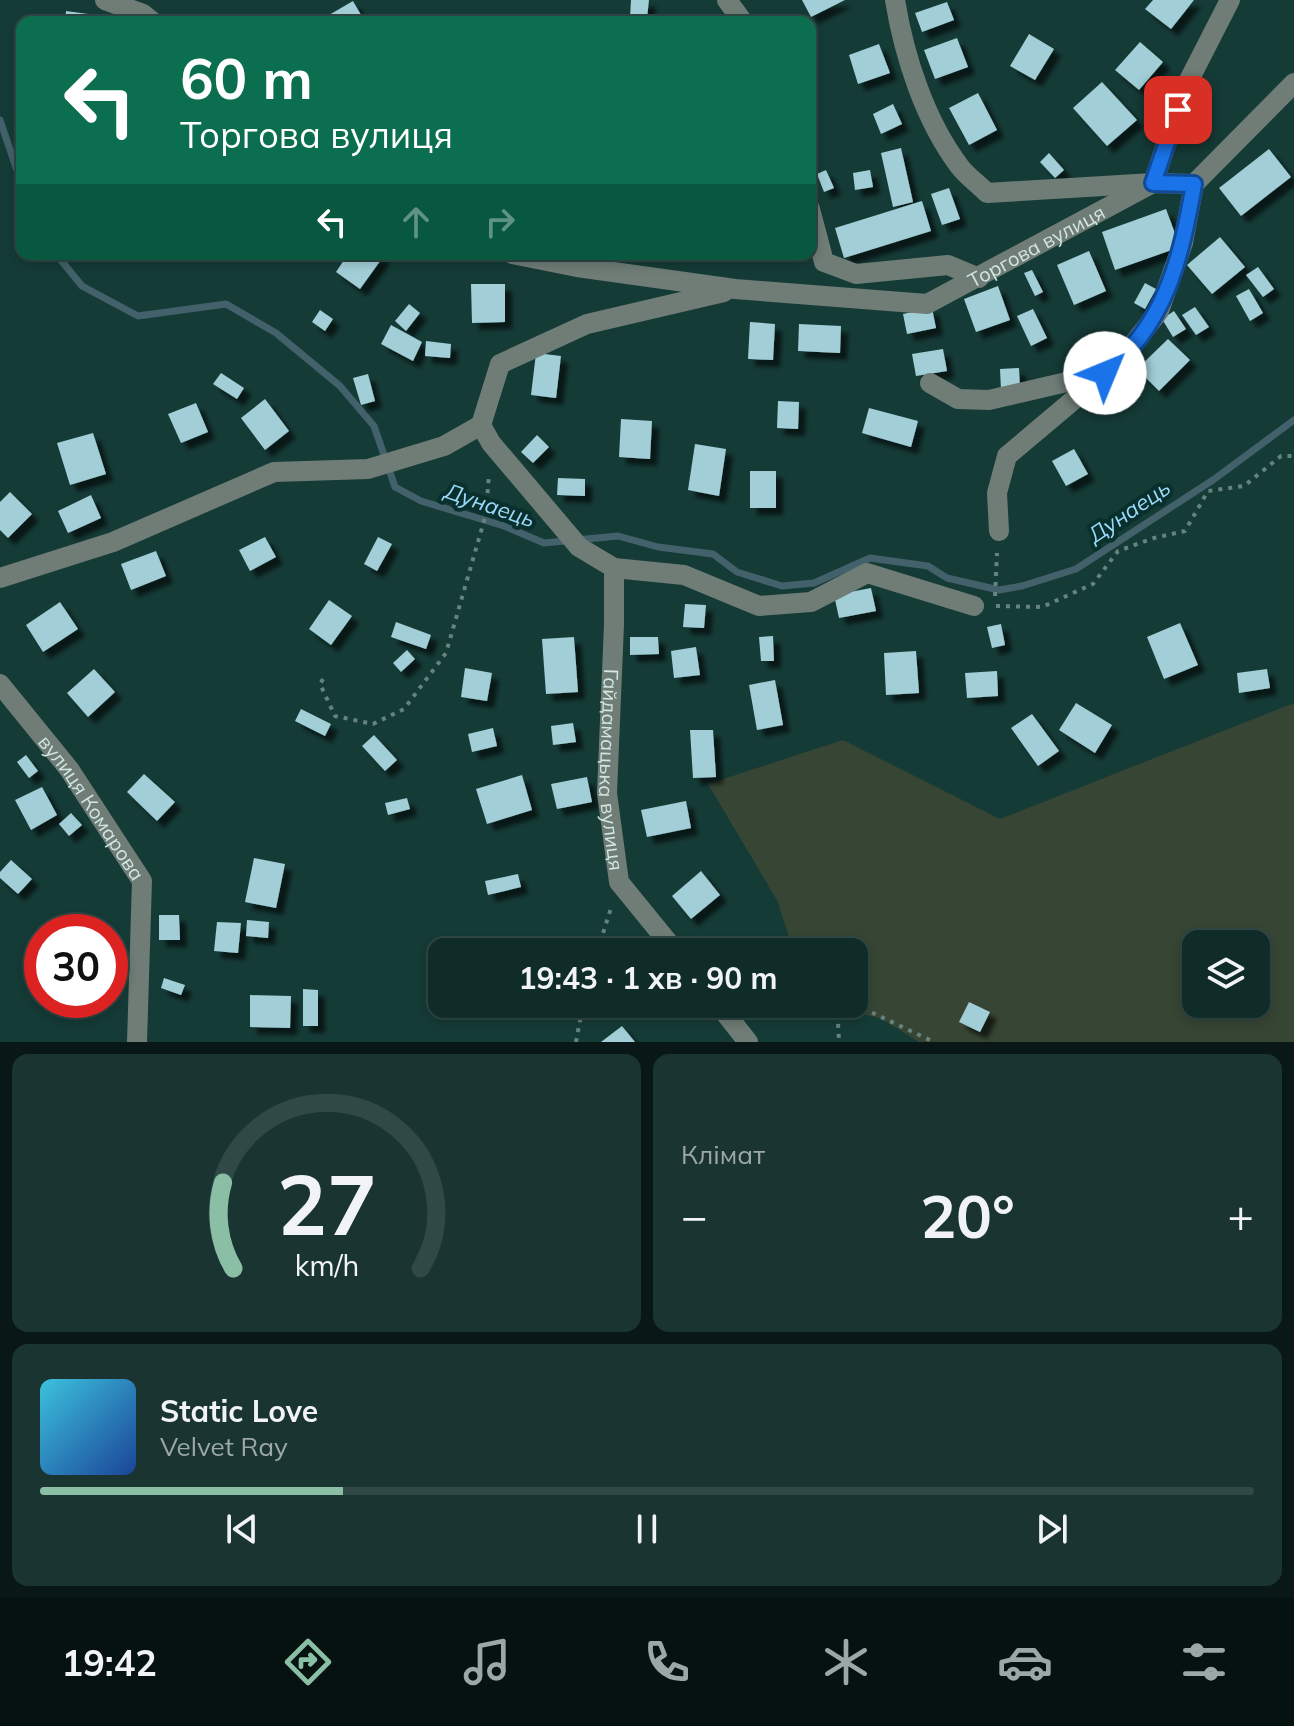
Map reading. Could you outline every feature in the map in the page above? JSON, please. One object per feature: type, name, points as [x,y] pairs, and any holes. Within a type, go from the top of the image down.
[{"type":"street","points":[[105,0],[147,12]]},
{"type":"street","points":[[895,0],[902,44],[929,113],[960,167],[987,193],[1153,183],[1194,184]]},
{"type":"street","points":[[1153,183],[1186,86],[1230,0]]},
{"type":"street","points":[[999,531],[997,493],[1007,456],[1121,360],[1159,311],[1183,243],[1194,184],[1294,83]]},
{"type":"street","name":"Торгова вулиця","points":[[735,289],[927,304],[1153,183]]},
{"type":"street","points":[[816,232],[824,262],[856,274],[948,265],[979,278]]},
{"type":"street","points":[[542,260],[735,289]]},
{"type":"street","points":[[486,434],[500,364],[587,324],[735,289]]},
{"type":"street","points":[[930,383],[958,399],[989,400],[1105,373]]},
{"type":"street","points":[[486,434],[579,547],[614,568],[684,575],[759,606],[811,602],[867,573],[974,606]]},
{"type":"street","points":[[0,578],[113,542],[274,472],[368,469],[486,434]]},
{"type":"street","name":"Гайдамацька вулиця","points":[[614,568],[607,793],[619,882],[665,938]]},
{"type":"street","name":"вулиця Комарова","points":[[0,684],[69,769],[142,881],[137,1042]]},
{"type":"street","points":[[729,1018],[748,1042]]},
{"type":"path","points":[[323,679],[320,684],[335,716],[373,724],[404,709],[446,653],[486,514],[486,434]]},
{"type":"path","points":[[974,606],[1042,607],[1093,584],[1118,551],[1185,531],[1208,491],[1244,486],[1281,456],[1294,456]]},
{"type":"path","points":[[995,599],[998,566]]},
{"type":"path","points":[[601,938],[619,882]]},
{"type":"path","points":[[868,1011],[934,1042]]},
{"type":"path","points":[[576,1042],[580,1018]]},
{"type":"path","points":[[838,1018],[839,1042]]},
{"type":"green space","points":[[1294,703],[1294,1042],[919,1042],[882,1019],[868,1015],[868,938],[789,938],[777,900],[708,784],[843,740],[1000,819]]},
{"type":"building","points":[[631,0],[649,0],[647,16],[630,16]]},
{"type":"building","points":[[802,0],[845,0],[813,16]]},
{"type":"building","points":[[1153,0],[1194,0],[1171,29],[1145,9]]},
{"type":"building","points":[[353,1],[362,16],[330,16]]},
{"type":"building","points":[[947,2],[954,20],[922,32],[915,13]]},
{"type":"building","points":[[66,11],[88,14],[88,16],[66,16]]},
{"type":"building","points":[[1029,34],[1054,49],[1035,80],[1010,66]]},
{"type":"building","points":[[957,38],[968,67],[935,79],[924,50]]},
{"type":"building","points":[[1140,42],[1163,62],[1139,90],[1115,70]]},
{"type":"building","points":[[879,44],[890,73],[858,84],[849,55]]},
{"type":"building","points":[[1102,82],[1137,120],[1107,146],[1073,108]]},
{"type":"building","points":[[978,93],[997,130],[969,145],[949,108]]},
{"type":"building","points":[[893,104],[902,124],[881,134],[873,114]]},
{"type":"building","points":[[901,148],[913,202],[893,207],[881,153]]},
{"type":"building","points":[[1269,149],[1291,177],[1241,216],[1219,188]]},
{"type":"building","points":[[1049,153],[1064,170],[1055,178],[1040,162]]},
{"type":"building","points":[[826,170],[834,188],[824,192],[817,174]]},
{"type":"building","points":[[870,170],[873,187],[855,190],[853,173]]},
{"type":"building","points":[[949,188],[960,219],[942,225],[931,194]]},
{"type":"building","points":[[922,201],[931,231],[844,258],[835,228]]},
{"type":"building","points":[[1166,209],[1180,247],[1115,270],[1102,232]]},
{"type":"building","points":[[1220,237],[1245,267],[1212,294],[1187,265]]},
{"type":"building","points":[[1089,251],[1106,291],[1074,305],[1057,265]]},
{"type":"building","points":[[344,260],[381,260],[360,289],[336,272]]},
{"type":"building","points":[[1258,267],[1274,289],[1263,297],[1246,275]]},
{"type":"building","points":[[1032,270],[1043,292],[1035,296],[1024,273]]},
{"type":"building","points":[[1145,283],[1156,289],[1145,309],[1134,303]]},
{"type":"building","points":[[471,284],[505,284],[505,322],[472,323]]},
{"type":"building","points":[[998,286],[1010,320],[976,332],[964,299]]},
{"type":"building","points":[[1249,289],[1263,313],[1250,321],[1236,296]]},
{"type":"building","points":[[409,304],[420,313],[406,331],[395,321]]},
{"type":"building","points":[[1195,307],[1209,327],[1196,335],[1182,315]]},
{"type":"building","points":[[932,308],[936,328],[907,334],[903,314]]},
{"type":"building","points":[[1033,309],[1047,338],[1031,346],[1017,316]]},
{"type":"building","points":[[320,310],[333,319],[325,331],[312,322]]},
{"type":"building","points":[[1174,311],[1186,329],[1173,337],[1162,319]]},
{"type":"building","points":[[750,322],[775,324],[773,360],[748,359]]},
{"type":"building","points":[[799,324],[841,326],[840,353],[798,351]]},
{"type":"building","points":[[391,325],[422,342],[413,361],[381,344]]},
{"type":"building","points":[[1168,339],[1190,360],[1159,391],[1137,369]]},
{"type":"building","points":[[426,341],[451,344],[450,358],[425,356]]},
{"type":"building","points":[[943,349],[947,371],[916,376],[912,354]]},
{"type":"building","points":[[536,353],[561,356],[556,398],[531,395]]},
{"type":"building","points":[[1019,368],[1020,389],[1001,390],[1000,369]]},
{"type":"building","points":[[221,373],[244,388],[237,399],[213,384]]},
{"type":"building","points":[[368,374],[375,401],[361,405],[353,378]]},
{"type":"building","points":[[265,399],[289,431],[265,450],[241,418]]},
{"type":"building","points":[[778,401],[799,402],[798,429],[777,428]]},
{"type":"building","points":[[196,403],[208,432],[181,443],[168,414]]},
{"type":"building","points":[[869,408],[918,421],[911,447],[862,433]]},
{"type":"building","points":[[621,419],[652,421],[650,459],[619,457]]},
{"type":"building","points":[[93,433],[106,474],[70,485],[57,443]]},
{"type":"building","points":[[537,435],[549,447],[533,463],[521,452]]},
{"type":"building","points":[[695,444],[726,449],[719,496],[688,490]]},
{"type":"building","points":[[1074,449],[1088,474],[1066,486],[1052,461]]},
{"type":"building","points":[[750,471],[776,471],[776,508],[750,508]]},
{"type":"building","points":[[558,478],[585,479],[585,496],[557,495]]},
{"type":"building","points":[[10,492],[32,514],[8,538],[0,530],[0,502]]},
{"type":"building","points":[[91,495],[101,518],[68,533],[58,511]]},
{"type":"building","points":[[265,537],[276,557],[250,571],[239,550]]},
{"type":"building","points":[[378,537],[392,544],[377,571],[364,564]]},
{"type":"building","points":[[156,551],[166,576],[131,590],[121,564]]},
{"type":"building","points":[[871,588],[876,611],[839,618],[834,595]]},
{"type":"building","points":[[329,600],[352,616],[331,645],[309,629]]},
{"type":"building","points":[[60,602],[78,629],[43,652],[26,625]]},
{"type":"building","points":[[685,604],[706,605],[704,628],[683,627]]},
{"type":"building","points":[[396,622],[431,635],[426,649],[391,637]]},
{"type":"building","points":[[1180,623],[1198,665],[1164,679],[1147,637]]},
{"type":"building","points":[[1001,624],[1005,645],[992,648],[987,627]]},
{"type":"building","points":[[773,636],[774,661],[761,661],[759,637]]},
{"type":"building","points":[[574,637],[578,692],[546,694],[542,639]]},
{"type":"building","points":[[630,637],[658,637],[659,654],[630,655]]},
{"type":"building","points":[[696,647],[700,675],[674,678],[671,651]]},
{"type":"building","points":[[407,650],[415,659],[401,672],[393,663]]},
{"type":"building","points":[[916,651],[919,693],[886,695],[884,653]]},
{"type":"building","points":[[465,668],[492,673],[487,701],[461,697]]},
{"type":"building","points":[[94,669],[115,692],[88,717],[67,693]]},
{"type":"building","points":[[1267,669],[1270,688],[1239,693],[1237,673]]},
{"type":"building","points":[[997,671],[998,696],[967,698],[965,673]]},
{"type":"building","points":[[775,680],[783,725],[757,730],[749,685]]},
{"type":"building","points":[[1076,703],[1112,725],[1095,753],[1059,730]]},
{"type":"building","points":[[301,709],[331,724],[325,736],[295,721]]},
{"type":"building","points":[[1032,714],[1059,751],[1038,766],[1011,728]]},
{"type":"building","points":[[573,723],[576,742],[553,745],[551,726]]},
{"type":"building","points":[[493,728],[497,746],[472,752],[468,734]]},
{"type":"building","points":[[690,730],[713,730],[716,777],[693,778]]},
{"type":"building","points":[[374,735],[397,760],[385,771],[362,746]]},
{"type":"building","points":[[26,755],[38,771],[29,778],[17,762]]},
{"type":"building","points":[[144,774],[175,802],[157,821],[127,792]]},
{"type":"building","points":[[522,775],[532,810],[487,824],[476,789]]},
{"type":"building","points":[[587,777],[592,802],[557,809],[551,784]]},
{"type":"building","points":[[42,787],[57,815],[31,830],[15,800]]},
{"type":"building","points":[[407,798],[410,809],[388,815],[385,803]]},
{"type":"building","points":[[686,801],[691,828],[647,837],[641,810]]},
{"type":"building","points":[[71,813],[82,825],[69,836],[59,824]]},
{"type":"building","points":[[254,858],[285,864],[276,908],[245,902]]},
{"type":"building","points":[[11,860],[32,879],[18,894],[0,878],[0,872]]},
{"type":"building","points":[[701,871],[720,895],[691,919],[672,896]]},
{"type":"building","points":[[518,874],[521,887],[488,895],[485,881]]},
{"type":"building","points":[[159,915],[179,915],[180,940],[159,940]]},
{"type":"building","points":[[247,920],[269,922],[268,938],[246,936]]},
{"type":"building","points":[[217,922],[241,923],[238,953],[214,951]]},
{"type":"building","points":[[164,978],[185,985],[181,995],[161,988]]},
{"type":"building","points":[[303,989],[318,990],[318,1026],[303,1026]]},
{"type":"building","points":[[250,995],[291,996],[290,1028],[250,1027]]},
{"type":"building","points":[[969,1002],[990,1012],[980,1032],[959,1022]]},
{"type":"building","points":[[622,1026],[635,1042],[601,1042]]},
{"type":"waterway","name":"Дунаець","points":[[0,120],[16,167]]},
{"type":"waterway","name":"Дунаець","points":[[61,260],[82,286],[138,316],[226,304],[276,333],[340,386],[374,426],[395,487],[421,501],[504,526],[544,543],[618,536],[658,547],[713,554],[737,572],[782,586],[814,583],[870,558],[928,566],[947,578],[999,590],[1076,569],[1213,480],[1294,420]]},
{"type":"route","points":[[1105,373],[1121,360],[1159,311],[1183,243],[1194,184],[1153,183],[1178,110]]}]
